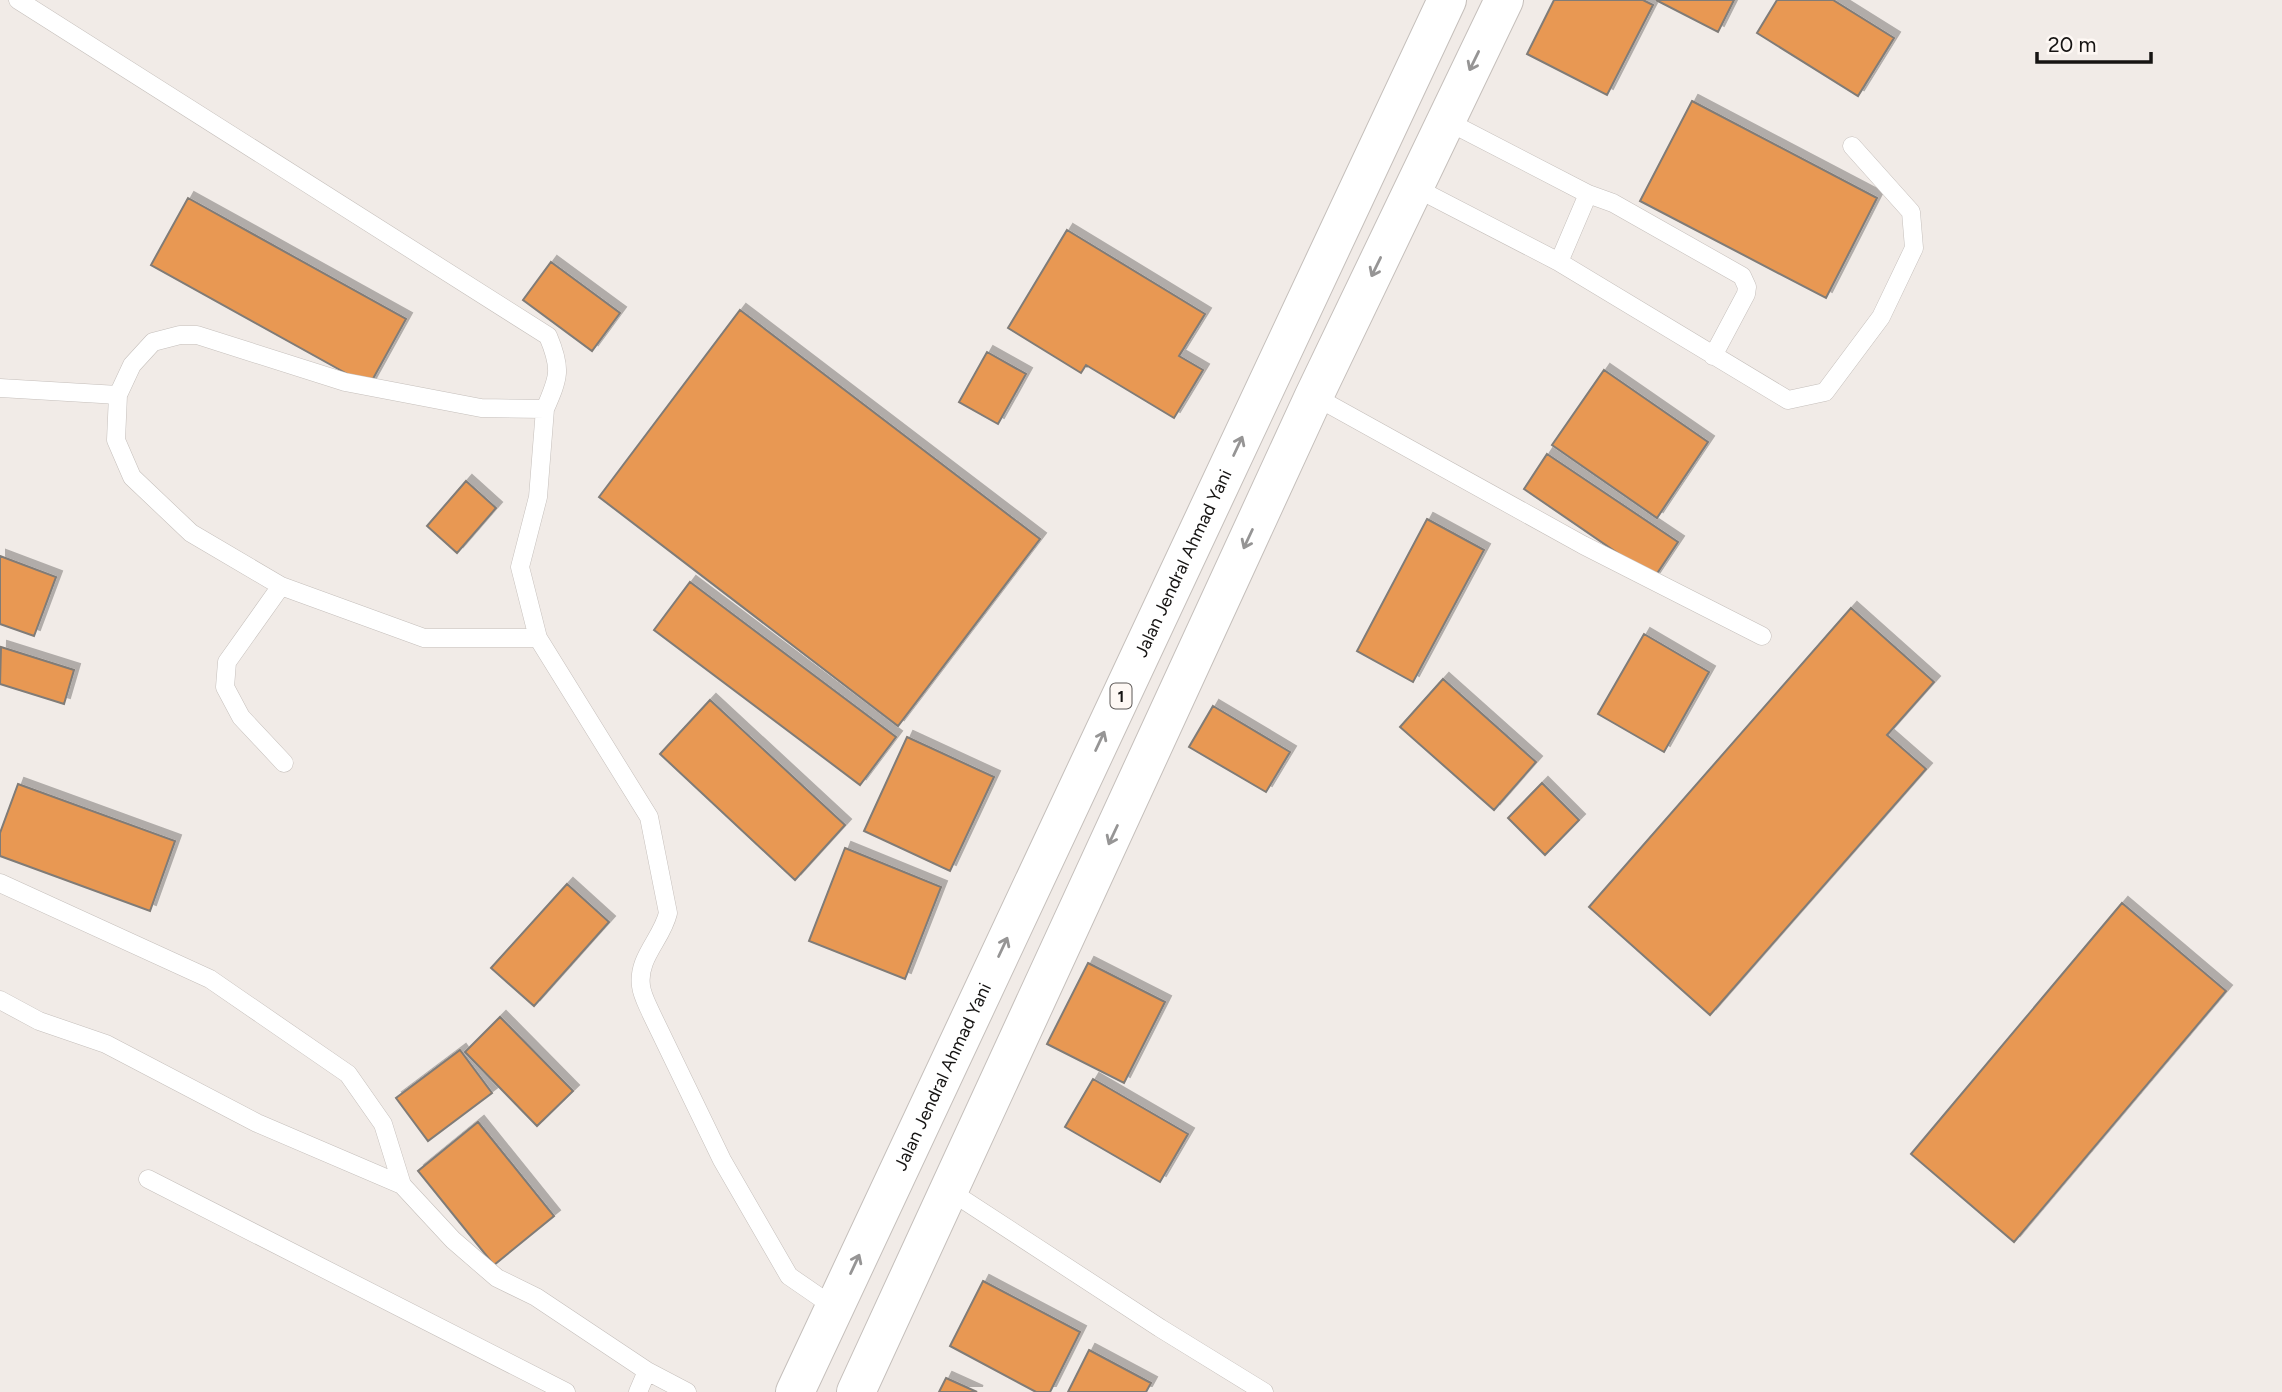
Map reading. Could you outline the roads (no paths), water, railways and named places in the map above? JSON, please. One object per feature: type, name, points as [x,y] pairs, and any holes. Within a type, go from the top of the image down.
[{"type":"highway","name":"Jalan Jendral Ahmad Yani","points":[[795,1392],[1447,0]]},
{"type":"highway","points":[[856,1392],[1314,396],[1504,0]]},
{"type":"lane","points":[[18,0],[548,336],[557,358],[557,382],[545,409],[538,497],[520,567],[538,638],[649,817],[668,913],[664,928],[641,965],[641,987],[651,1013],[722,1160],[789,1276],[834,1307]]},
{"type":"lane","points":[[1445,120],[1588,194],[1614,203],[1742,276],[1747,287],[1746,294],[1713,356]]},
{"type":"lane","points":[[1414,187],[1559,262],[1788,400],[1825,392],[1881,317],[1914,248],[1911,212],[1852,146]]},
{"type":"lane","points":[[1559,262],[1588,194]]},
{"type":"lane","points":[[538,638],[424,638],[281,586],[191,533],[132,477],[116,440],[118,395],[132,365],[153,342],[180,335],[197,335],[345,382],[481,408],[545,409]]},
{"type":"lane","points":[[0,388],[118,395]]},
{"type":"lane","points":[[1314,396],[1583,545],[1762,636]]},
{"type":"lane","points":[[281,586],[227,662],[225,687],[241,717],[284,762]]},
{"type":"lane","points":[[0,883],[210,979],[348,1074],[383,1124],[402,1185]]},
{"type":"lane","points":[[0,1000],[39,1021],[106,1044],[257,1123],[402,1185],[453,1240],[497,1278],[536,1297],[647,1371],[687,1392]]},
{"type":"lane","points":[[148,1179],[566,1392]]},
{"type":"lane","points":[[950,1191],[1160,1328],[1264,1392]]},
{"type":"lane","points":[[638,1392],[647,1371]]}]
